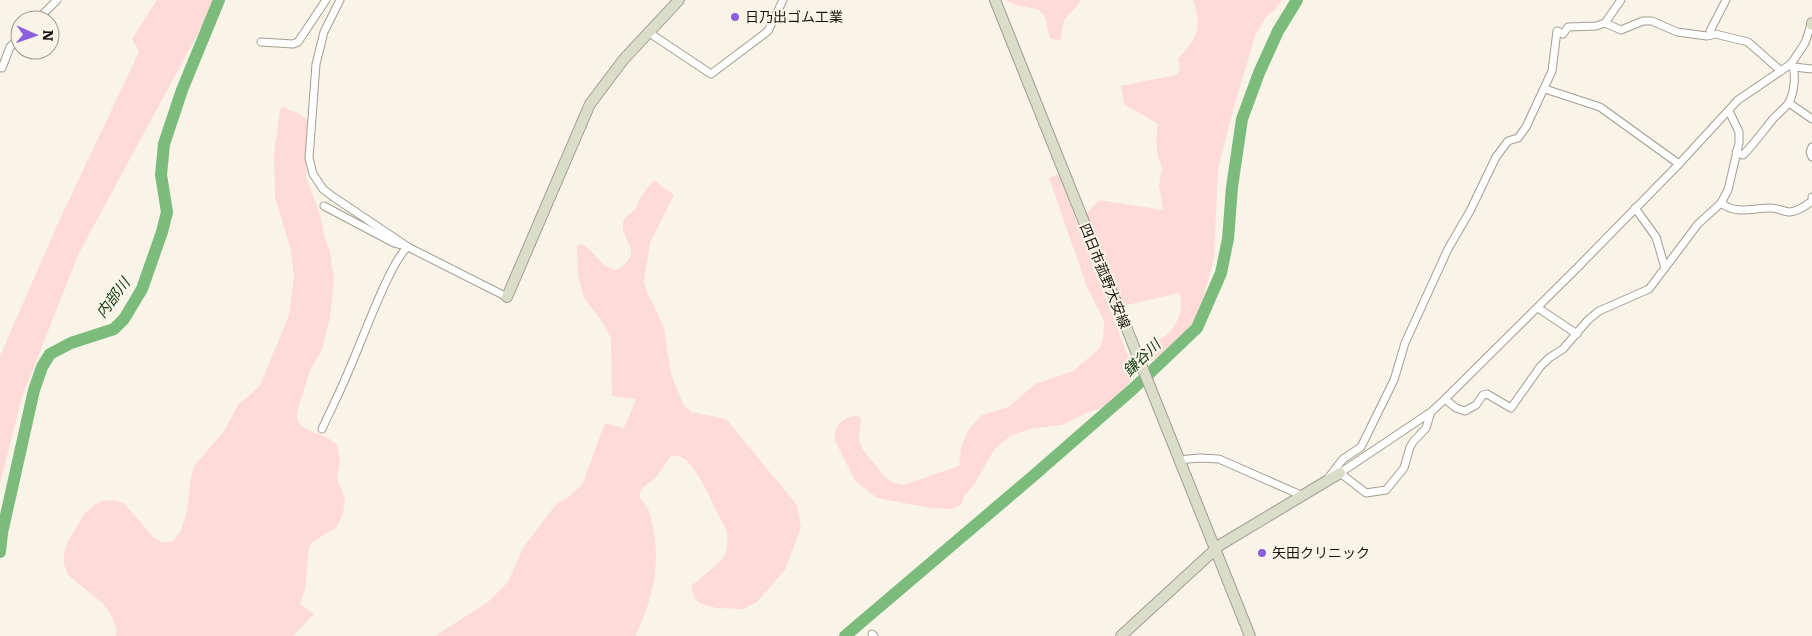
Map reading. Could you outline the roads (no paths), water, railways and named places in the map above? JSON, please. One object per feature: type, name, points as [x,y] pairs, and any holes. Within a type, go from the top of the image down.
[{"type":"main road","points":[[507,297],[590,104],[610,76],[679,0]]},
{"type":"main road","name":"四日市菰野大安線","points":[[995,0],[1250,636]]},
{"type":"main road","points":[[1122,636],[1227,540],[1340,472]]},
{"type":"street","points":[[47,10],[57,0]]},
{"type":"street","points":[[260,42],[294,44],[298,42],[326,0]]},
{"type":"street","points":[[340,0],[324,32],[316,64],[309,158],[313,174],[323,189],[332,196],[408,247],[507,297]]},
{"type":"street","points":[[648,32],[711,74],[768,31],[783,0]]},
{"type":"street","points":[[1326,481],[1343,459],[1361,447],[1394,380],[1405,342],[1448,249],[1470,211],[1496,157],[1508,141],[1518,138],[1526,127],[1552,71],[1557,31],[1563,34],[1568,27],[1596,26],[1605,23],[1621,0]]},
{"type":"street","points":[[1711,35],[1710,31],[1726,0]]},
{"type":"street","points":[[1605,23],[1621,30],[1643,21],[1652,21],[1677,32],[1706,36],[1715,34],[1748,42],[1781,71]]},
{"type":"street","points":[[1736,152],[1743,155],[1763,134],[1774,117],[1789,103],[1794,83],[1793,65],[1812,24]]},
{"type":"street","points":[[2,68],[10,47]]},
{"type":"street","points":[[1431,412],[1426,428],[1410,447],[1404,468],[1386,490],[1366,493],[1340,472],[1431,412],[1445,399],[1538,308],[1679,164],[1738,100],[1793,65],[1812,69]]},
{"type":"street","points":[[1545,89],[1600,107],[1679,164]]},
{"type":"street","points":[[1789,103],[1812,119]]},
{"type":"street","points":[[1445,399],[1456,408],[1465,411],[1476,405],[1483,395],[1487,394],[1511,408],[1540,367],[1549,358],[1563,349],[1588,320],[1599,311],[1650,289],[1698,224],[1721,203],[1728,190],[1739,132],[1729,111]]},
{"type":"street","points":[[1812,147],[1810,152],[1812,157]]},
{"type":"street","points":[[1721,203],[1728,209],[1774,208],[1791,212],[1812,201],[1812,197]]},
{"type":"street","points":[[324,206],[394,243],[408,247]]},
{"type":"street","points":[[1635,208],[1656,237],[1665,268]]},
{"type":"street","points":[[322,429],[391,272],[403,251],[408,247]]},
{"type":"street","points":[[1538,308],[1577,334]]},
{"type":"street","points":[[1178,460],[1200,458],[1219,460],[1303,496]]},
{"type":"waterway","name":"内部川","points":[[0,552],[2,533],[34,390],[42,367],[50,354],[71,343],[114,329],[124,319],[142,289],[167,212],[161,175],[164,144],[182,90],[219,0]]},
{"type":"waterway","name":"鎌谷川","points":[[845,636],[1134,388],[1197,328],[1221,273],[1228,239],[1232,187],[1242,119],[1259,73],[1278,31],[1297,0]]},
{"type":"place","name":"日乃出ゴム工業","points":[[735,17]]},
{"type":"place","name":"矢田クリニック","points":[[1262,553]]}]
